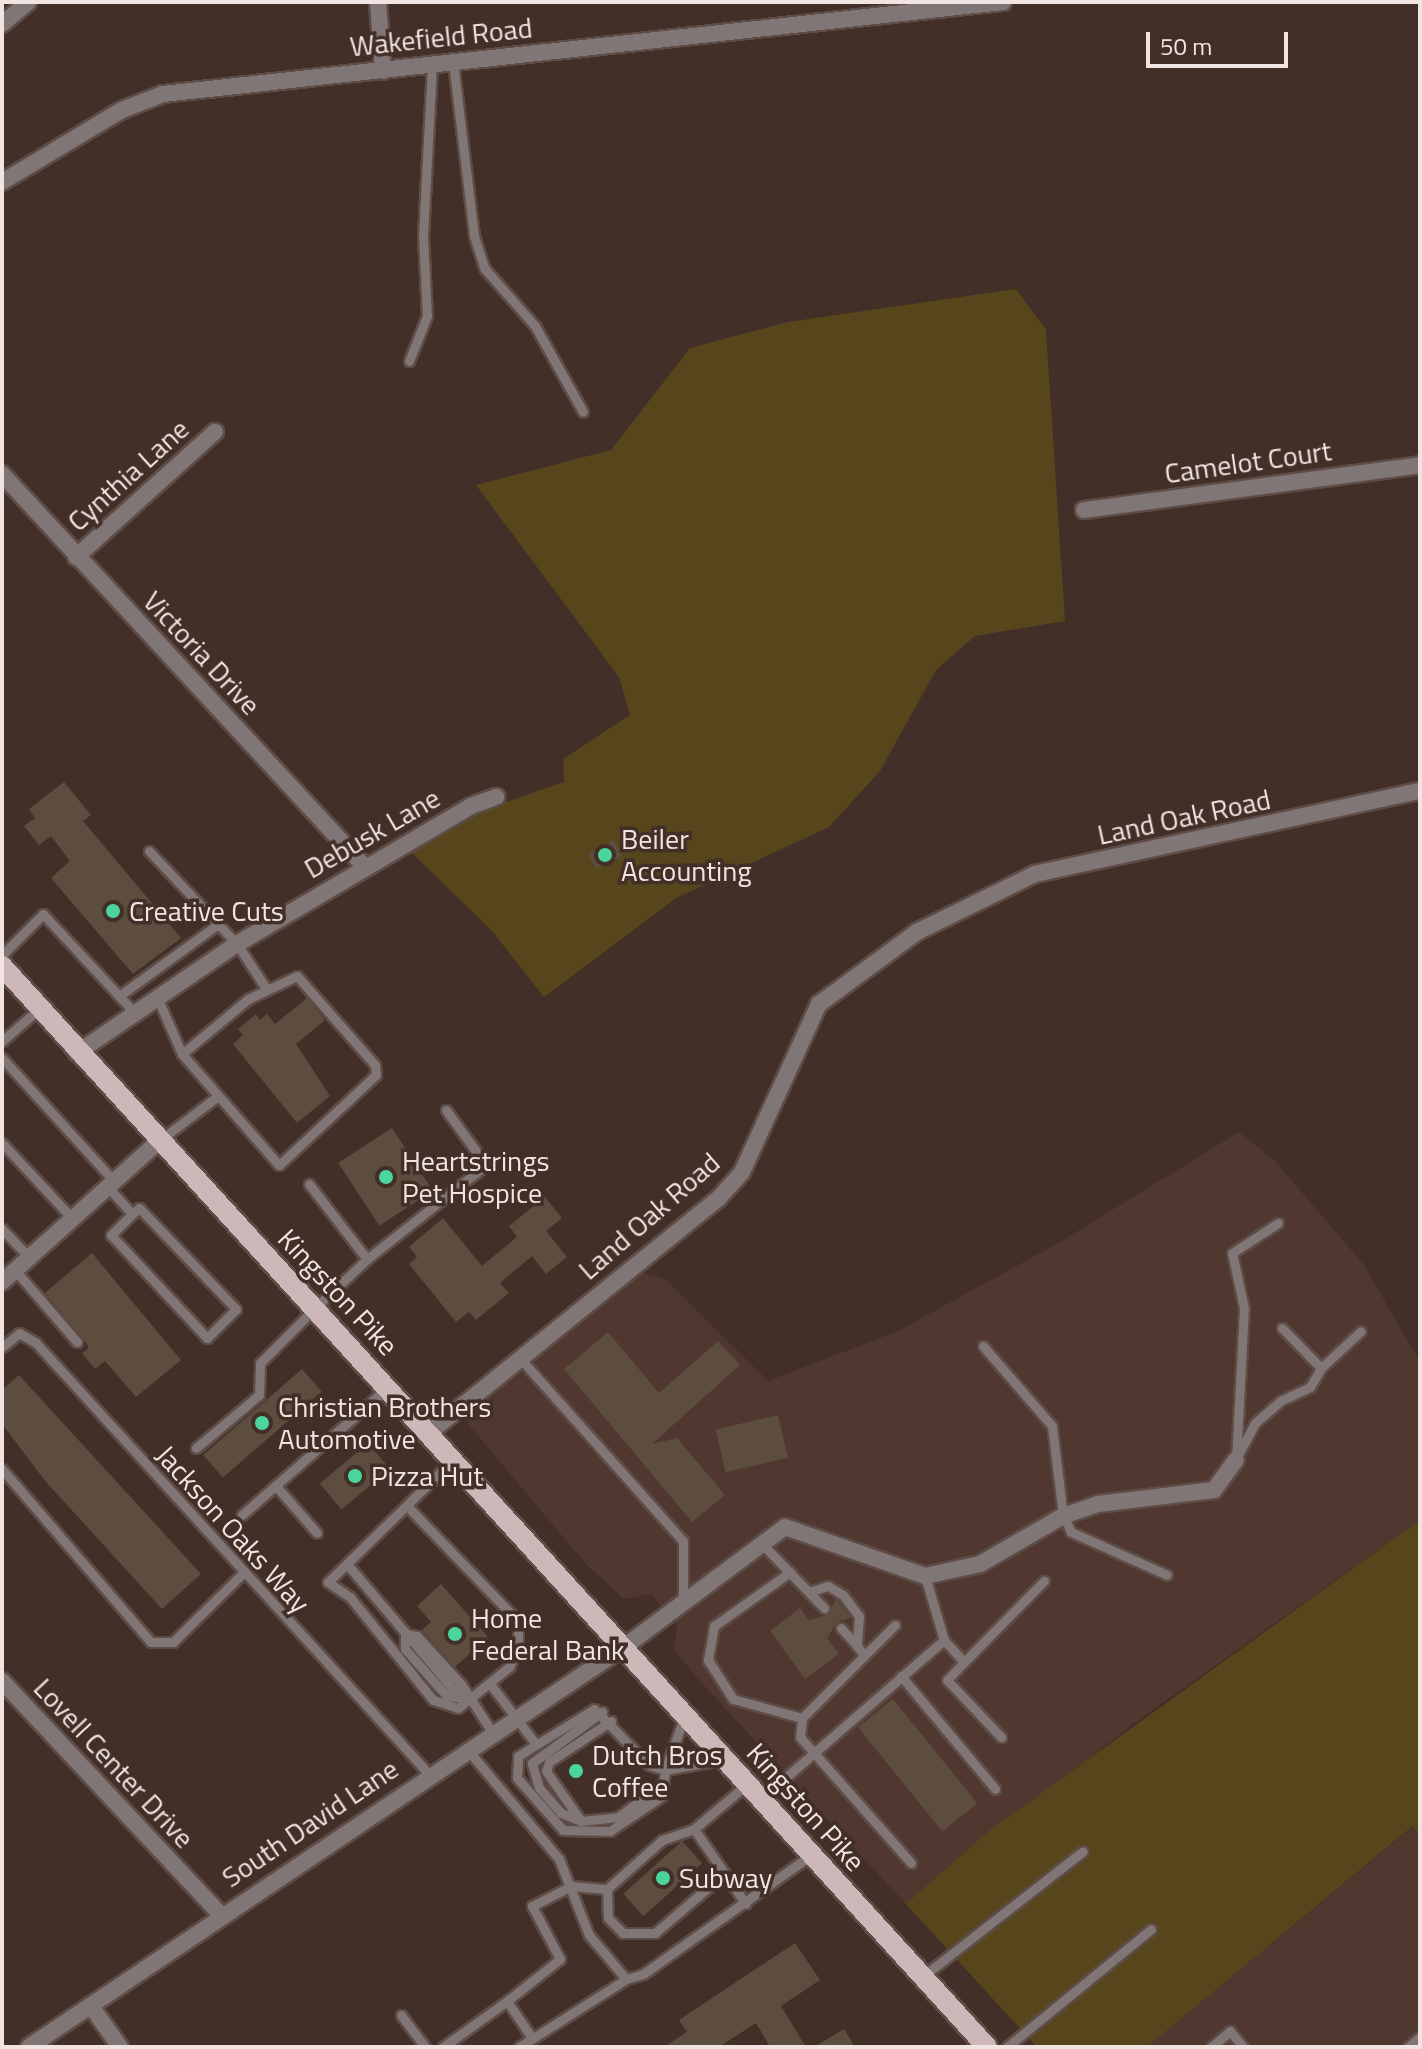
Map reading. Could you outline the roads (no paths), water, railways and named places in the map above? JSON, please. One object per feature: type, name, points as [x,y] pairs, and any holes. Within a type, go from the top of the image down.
[{"type":"main road","name":"Kingston Pike","points":[[2,966],[77,1053],[430,1432],[987,2047]]},
{"type":"street","points":[[2,24],[28,2]]},
{"type":"street","points":[[378,2],[383,71]]},
{"type":"street","name":"Wakefield Road","points":[[2,182],[122,110],[163,94],[1003,2]]},
{"type":"street","name":"Cynthia Lane","points":[[76,557],[215,432]]},
{"type":"street","name":"Camelot Court","points":[[1084,510],[1420,465]]},
{"type":"street","name":"Victoria Drive","points":[[2,474],[365,867]]},
{"type":"street","name":"Land Oak Road","points":[[430,1432],[718,1199],[742,1172],[819,1004],[917,932],[1035,874],[1420,791]]},
{"type":"street","name":"Debusk Lane","points":[[77,1053],[155,994],[365,867],[496,797]]},
{"type":"street","points":[[8,1276],[160,1140]]},
{"type":"street","points":[[925,1576],[994,1558],[1063,1516],[1098,1504],[1214,1490],[1236,1460]]},
{"type":"street","name":"South David Lane","points":[[29,2047],[428,1773],[624,1647],[785,1527],[925,1576]]},
{"type":"street","name":"Lovell Center Drive","points":[[2,1681],[221,1915]]},
{"type":"street","points":[[91,2006],[120,2047]]},
{"type":"lane","points":[[453,62],[474,236],[485,269],[535,326],[583,412]]},
{"type":"lane","points":[[409,361],[427,316],[423,223],[432,65]]},
{"type":"lane","points":[[149,851],[237,944],[267,990]]},
{"type":"lane","points":[[2,955],[43,914],[133,1011]]},
{"type":"lane","points":[[119,996],[218,924]]},
{"type":"lane","points":[[155,994],[182,1054],[279,1165],[376,1075],[375,1065],[297,976],[267,990],[182,1054]]},
{"type":"lane","points":[[2,1041],[40,1008]]},
{"type":"lane","points":[[2,1058],[132,1214]]},
{"type":"lane","points":[[160,1140],[218,1096]]},
{"type":"lane","points":[[196,1448],[259,1395],[260,1363],[315,1308],[367,1259],[486,1165],[446,1110]]},
{"type":"lane","points":[[2,1143],[72,1218]]},
{"type":"lane","points":[[309,1184],[367,1259]]},
{"type":"lane","points":[[139,1208],[236,1309],[207,1338],[111,1235],[132,1214],[139,1208]]},
{"type":"lane","points":[[1236,1460],[1244,1308],[1232,1253],[1278,1223]]},
{"type":"lane","points":[[2,1229],[29,1257]]},
{"type":"lane","points":[[8,1276],[77,1342]]},
{"type":"lane","points":[[1282,1328],[1321,1368]]},
{"type":"lane","points":[[1236,1460],[1255,1423],[1280,1401],[1310,1387],[1321,1368],[1361,1331]]},
{"type":"lane","name":"Jackson Oaks Way","points":[[2,1347],[26,1334],[428,1773]]},
{"type":"lane","points":[[983,1346],[1052,1426],[1063,1516],[1081,1538],[1167,1575]]},
{"type":"lane","points":[[519,1357],[683,1541],[683,1605]]},
{"type":"lane","points":[[242,1515],[388,1387]]},
{"type":"lane","points":[[407,1506],[513,1611],[520,1633],[515,1657],[491,1685],[458,1708],[433,1700],[350,1597],[328,1582],[454,1459]]},
{"type":"lane","points":[[2,1469],[151,1642],[173,1642],[243,1573]]},
{"type":"lane","points":[[276,1486],[317,1533]]},
{"type":"lane","points":[[763,1545],[824,1608]]},
{"type":"lane","points":[[347,1564],[405,1634],[405,1649],[446,1695],[469,1700]]},
{"type":"lane","points":[[790,1572],[714,1626],[708,1660],[733,1699],[802,1718]]},
{"type":"lane","points":[[925,1576],[944,1640],[964,1662]]},
{"type":"lane","points":[[1001,1737],[947,1680],[1044,1581]]},
{"type":"lane","points":[[809,1592],[828,1586],[843,1595],[863,1628],[857,1646]]},
{"type":"lane","points":[[895,1625],[802,1718],[800,1737],[812,1755],[911,1863]]},
{"type":"lane","points":[[841,1628],[864,1655]]},
{"type":"lane","points":[[405,1634],[417,1636],[492,1732]]},
{"type":"lane","points":[[443,2047],[559,1965],[531,1913],[532,1906],[571,1886],[607,1889],[662,1840],[694,1829],[812,1755],[944,1640]]},
{"type":"lane","points":[[901,1676],[995,1789]]},
{"type":"lane","points":[[491,1685],[535,1743]]},
{"type":"lane","points":[[685,1715],[665,1770],[662,1796],[625,1824],[590,1833],[563,1830],[517,1778],[518,1756],[582,1713],[602,1712],[649,1765],[665,1770],[725,1759]]},
{"type":"lane","points":[[602,1712],[532,1763],[539,1788],[561,1813],[581,1821],[618,1817],[664,1783]]},
{"type":"lane","points":[[581,1821],[546,1771],[549,1762],[611,1721]]},
{"type":"lane","points":[[466,1748],[559,1859],[589,1935],[626,1979]]},
{"type":"lane","points":[[694,1829],[746,1904]]},
{"type":"lane","points":[[922,1977],[1083,1851]]},
{"type":"lane","points":[[519,2047],[530,2035],[626,1979],[643,1974],[746,1904],[811,1855]]},
{"type":"lane","points":[[607,1889],[608,1918],[623,1933],[644,1936],[725,1873]]},
{"type":"lane","points":[[1007,2047],[1151,1929]]},
{"type":"lane","points":[[507,2001],[530,2035]]},
{"type":"lane","points":[[401,2015],[425,2047]]},
{"type":"lane","points":[[1211,2047],[1230,2031],[1243,2047]]},
{"type":"lane","points":[[1408,2047],[1420,2037]]},
{"type":"place","name":"Beiler Accounting","points":[[605,855]]},
{"type":"place","name":"Creative Cuts","points":[[113,911]]},
{"type":"place","name":"Heartstrings Pet Hospice","points":[[386,1177]]},
{"type":"place","name":"Christian Brothers Automotive","points":[[262,1423]]},
{"type":"place","name":"Pizza Hut","points":[[355,1476]]},
{"type":"place","name":"Home Federal Bank","points":[[455,1634]]},
{"type":"place","name":"Dutch Bros Coffee","points":[[576,1771]]},
{"type":"place","name":"Subway","points":[[663,1878]]}]
